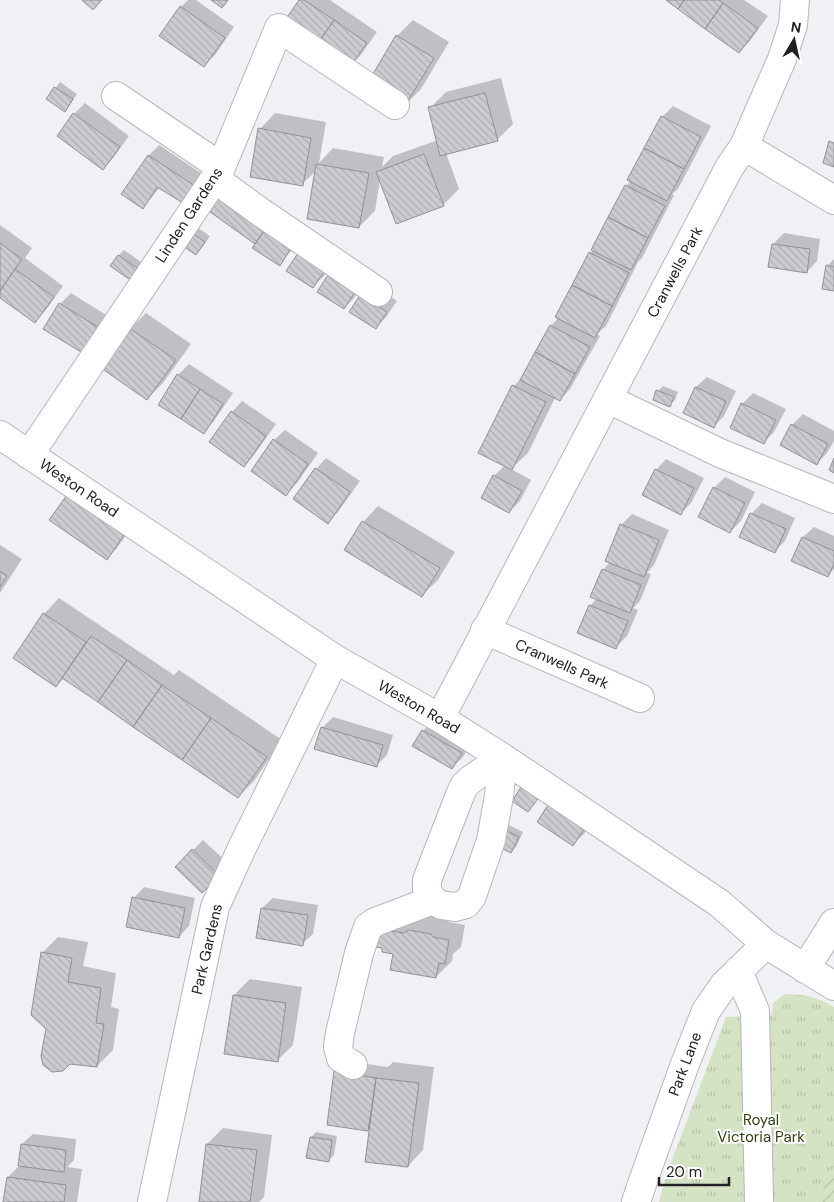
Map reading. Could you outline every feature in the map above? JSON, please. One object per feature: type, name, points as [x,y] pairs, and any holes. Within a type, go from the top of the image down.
[{"type":"street","name":"Cranwells Park","points":[[440,718],[729,168],[744,146],[782,59],[793,25],[795,0]]},
{"type":"street","name":"Linden Gardens","points":[[29,455],[218,173],[278,28],[395,105]]},
{"type":"street","points":[[116,96],[218,173],[259,211],[378,292]]},
{"type":"street","points":[[744,146],[834,200]]},
{"type":"street","points":[[608,399],[720,453],[834,499]]},
{"type":"street","name":"Weston Road","points":[[0,435],[335,659],[440,718],[503,758],[719,903],[766,944],[834,986]]},
{"type":"street","name":"Cranwells Park","points":[[485,630],[640,698]]},
{"type":"street","name":"Park Gardens","points":[[152,1202],[215,907],[335,659]]},
{"type":"street","points":[[503,758],[499,796],[491,840],[472,896],[466,904],[455,908],[441,905],[432,900],[427,892],[427,880],[460,795],[470,780],[503,758]]},
{"type":"street","points":[[353,1065],[341,1058],[338,1047],[359,953],[368,927],[375,922],[432,900]]},
{"type":"street","points":[[805,969],[834,923]]},
{"type":"street","name":"Park Lane","points":[[636,1202],[684,1064],[706,1010],[724,985],[766,944]]},
{"type":"street","points":[[738,971],[755,1011],[760,1202]]},
{"type":"green space","name":"Royal Victoria Park","points":[[785,994],[811,997],[834,1007],[834,1202],[659,1202],[666,1176],[726,1017],[772,1015],[773,1003]]},
{"type":"green space","points":[[834,1164],[834,1202],[818,1202]]},
{"type":"building","points":[[82,0],[102,0],[93,10]]},
{"type":"building","points":[[211,0],[228,0],[222,8]]},
{"type":"building","points":[[299,0],[304,0],[334,20],[316,46],[283,23]]},
{"type":"building","points":[[666,0],[684,0],[678,9]]},
{"type":"building","points":[[684,0],[719,0],[723,3],[705,29],[678,9]]},
{"type":"building","points":[[723,3],[758,28],[739,53],[705,29]]},
{"type":"building","points":[[180,6],[225,38],[204,67],[159,36]]},
{"type":"building","points":[[334,20],[367,43],[349,68],[316,46]]},
{"type":"building","points":[[396,35],[434,58],[405,106],[367,84]]},
{"type":"building","points":[[54,87],[73,99],[65,112],[46,99]]},
{"type":"building","points":[[485,93],[498,141],[440,156],[428,107]]},
{"type":"building","points":[[73,113],[120,147],[103,170],[57,136]]},
{"type":"building","points":[[661,116],[701,137],[684,169],[644,148]]},
{"type":"building","points":[[258,128],[311,138],[303,186],[250,177]]},
{"type":"building","points":[[829,141],[834,143],[834,167],[823,163]]},
{"type":"building","points":[[644,148],[684,169],[667,201],[627,180]]},
{"type":"building","points":[[424,154],[444,206],[396,224],[376,172]]},
{"type":"building","points":[[148,155],[195,186],[183,203],[157,187],[143,209],[121,194]]},
{"type":"building","points":[[316,164],[369,173],[359,228],[307,219]]},
{"type":"building","points":[[625,185],[665,206],[648,238],[608,217]]},
{"type":"building","points":[[215,196],[264,231],[255,244],[206,209]]},
{"type":"building","points":[[608,217],[648,238],[631,270],[591,250]]},
{"type":"building","points":[[264,231],[291,248],[280,266],[252,248]]},
{"type":"building","points":[[192,233],[205,242],[196,255],[183,246]]},
{"type":"building","points":[[0,243],[22,259],[0,291]]},
{"type":"building","points":[[772,244],[810,249],[807,273],[768,267]]},
{"type":"building","points":[[589,252],[629,273],[612,306],[572,285]]},
{"type":"building","points":[[298,253],[325,270],[313,288],[286,271]]},
{"type":"building","points":[[118,255],[140,270],[132,281],[110,266]]},
{"type":"building","points":[[826,265],[834,267],[834,291],[822,289]]},
{"type":"building","points":[[15,269],[54,297],[35,323],[0,298],[0,291]]},
{"type":"building","points":[[328,275],[355,292],[344,309],[317,292]]},
{"type":"building","points":[[572,285],[612,306],[595,338],[555,317]]},
{"type":"building","points":[[360,295],[387,312],[376,329],[349,312]]},
{"type":"building","points":[[59,303],[101,329],[86,355],[43,329]]},
{"type":"building","points":[[550,325],[590,347],[575,374],[535,352]]},
{"type":"building","points":[[129,328],[176,360],[147,400],[101,368]]},
{"type":"building","points":[[535,352],[575,374],[560,401],[520,380]]},
{"type":"building","points":[[177,374],[200,389],[181,419],[158,405]]},
{"type":"building","points":[[512,385],[546,402],[512,470],[478,453]]},
{"type":"building","points":[[695,387],[726,401],[714,428],[683,413]]},
{"type":"building","points":[[200,389],[223,404],[204,434],[181,419]]},
{"type":"building","points":[[656,390],[674,397],[670,407],[653,400]]},
{"type":"building","points":[[741,403],[776,420],[764,444],[730,428]]},
{"type":"building","points":[[231,411],[266,436],[244,467],[209,442]]},
{"type":"building","points":[[791,424],[828,444],[817,465],[780,445]]},
{"type":"building","points":[[273,439],[308,464],[286,496],[251,471]]},
{"type":"building","points":[[834,458],[834,473],[829,470]]},
{"type":"building","points":[[315,468],[350,492],[328,524],[293,499]]},
{"type":"building","points":[[655,469],[694,488],[681,515],[642,495]]},
{"type":"building","points":[[493,475],[522,491],[509,513],[481,498]]},
{"type":"building","points":[[713,487],[745,503],[730,533],[698,517]]},
{"type":"building","points":[[67,495],[124,535],[107,560],[49,520]]},
{"type":"building","points":[[750,513],[786,529],[775,553],[739,537]]},
{"type":"building","points":[[362,521],[440,568],[422,597],[344,550]]},
{"type":"building","points":[[620,524],[659,540],[644,577],[605,561]]},
{"type":"building","points":[[802,537],[834,551],[834,564],[828,577],[791,561]]},
{"type":"building","points":[[602,569],[641,585],[630,613],[590,597]]},
{"type":"building","points":[[0,571],[7,576],[0,587]]},
{"type":"building","points":[[589,605],[628,621],[616,649],[577,633]]},
{"type":"building","points":[[43,613],[86,642],[56,687],[13,658]]},
{"type":"building","points":[[91,636],[127,660],[98,702],[62,678]]},
{"type":"building","points":[[127,660],[162,685],[133,727],[98,702]]},
{"type":"building","points":[[162,685],[211,718],[182,760],[133,727]]},
{"type":"building","points":[[211,718],[267,757],[238,798],[182,760]]},
{"type":"building","points":[[321,727],[383,745],[377,767],[314,749]]},
{"type":"building","points":[[422,730],[462,753],[452,769],[412,746]]},
{"type":"building","points":[[523,784],[540,796],[528,812],[512,801]]},
{"type":"building","points":[[550,802],[586,826],[573,846],[537,822]]},
{"type":"building","points":[[503,829],[519,837],[511,853],[495,845]]},
{"type":"building","points":[[192,849],[219,876],[202,893],[175,867]]},
{"type":"building","points":[[132,897],[185,908],[179,938],[126,927]]},
{"type":"building","points":[[261,908],[308,915],[303,946],[256,938]]},
{"type":"building","points":[[379,929],[404,933],[408,930],[431,934],[433,937],[449,940],[445,964],[439,963],[436,978],[390,970],[393,954],[382,952],[382,948],[376,947]]},
{"type":"building","points":[[41,952],[72,958],[68,982],[101,988],[96,1023],[104,1024],[97,1067],[70,1064],[63,1071],[52,1072],[43,1065],[41,1056],[46,1029],[31,1015]]},
{"type":"building","points":[[233,995],[286,1003],[278,1062],[224,1054]]},
{"type":"building","points":[[334,1071],[376,1078],[368,1131],[327,1125]]},
{"type":"building","points":[[376,1078],[419,1083],[408,1167],[365,1162]]},
{"type":"building","points":[[310,1137],[332,1140],[329,1162],[306,1158]]},
{"type":"building","points":[[21,1144],[66,1150],[64,1172],[18,1166]]},
{"type":"building","points":[[206,1144],[257,1150],[250,1202],[199,1202]]},
{"type":"building","points":[[7,1177],[66,1185],[64,1202],[3,1202]]}]
